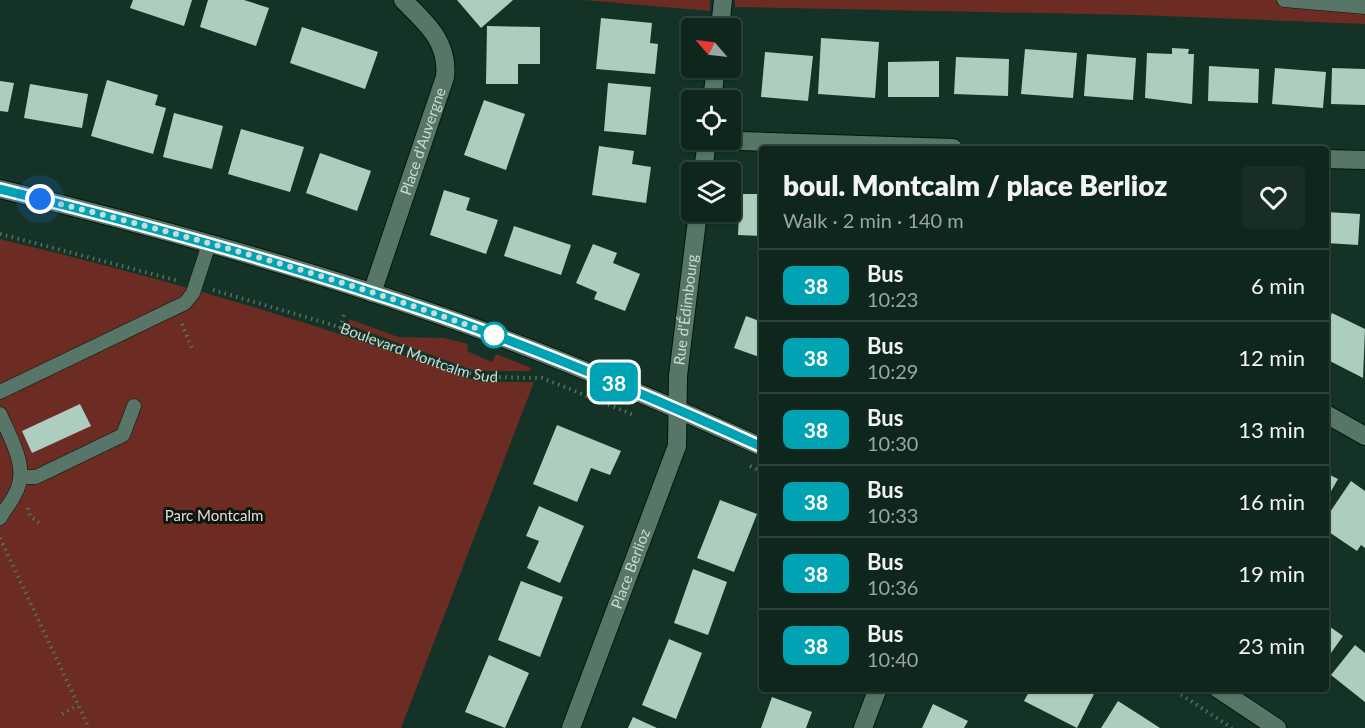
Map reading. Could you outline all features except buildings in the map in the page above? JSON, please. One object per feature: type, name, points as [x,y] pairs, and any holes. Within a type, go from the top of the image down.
[{"type":"street","name":"Place d'Auvergne","points":[[372,293],[445,77],[446,65],[441,44],[435,33],[403,0]]},
{"type":"street","points":[[721,18],[723,0]]},
{"type":"street","points":[[741,141],[892,146]]},
{"type":"street","points":[[1329,159],[1365,160]]},
{"type":"street","points":[[0,189],[209,244],[372,293],[525,347],[678,409],[759,446]]},
{"type":"street","name":"Rue d'Édimbourg","points":[[678,409],[679,360],[698,222]]},
{"type":"street","name":"Place Berlioz","points":[[571,728],[677,446],[678,409]]},
{"type":"street","points":[[1329,416],[1365,436]]},
{"type":"street","points":[[863,728],[876,692]]},
{"type":"street","points":[[1223,692],[1277,728]]},
{"type":"lane","points":[[1284,0],[1365,7]]},
{"type":"lane","points":[[0,392],[185,303],[193,293],[209,244]]},
{"type":"lane","points":[[20,477],[36,477],[123,435],[134,406]]},
{"type":"lane","points":[[0,414],[18,456],[20,477],[16,493],[0,518]]},
{"type":"path","points":[[0,234],[172,279]]},
{"type":"path","name":"Boulevard Montcalm Sud","points":[[215,291],[340,328],[474,375],[542,378],[621,410]]},
{"type":"path","points":[[340,328],[344,315]]},
{"type":"path","points":[[187,337],[193,351]]},
{"type":"path","points":[[0,538],[89,728]]},
{"type":"path","points":[[1177,692],[1232,728]]},
{"type":"path","points":[[62,714],[78,705]]},
{"type":"green space","points":[[584,0],[710,0],[710,11]]},
{"type":"green space","points":[[735,0],[1365,0],[1365,24],[1136,15],[735,7]]},
{"type":"green space","name":"Parc Montcalm","points":[[0,239],[118,269],[294,319],[467,378],[484,382],[534,382],[401,728],[0,728]]},
{"type":"green space","points":[[349,319],[398,337],[444,338],[468,344],[467,351],[492,362],[496,354],[532,368],[529,371],[475,371],[349,325]]},
{"type":"bus line","name":"38","points":[[0,189],[209,244],[438,315],[536,351],[655,399],[759,446]]},
{"type":"route","points":[[40,199],[274,263],[372,293],[500,337],[494,335]]}]
